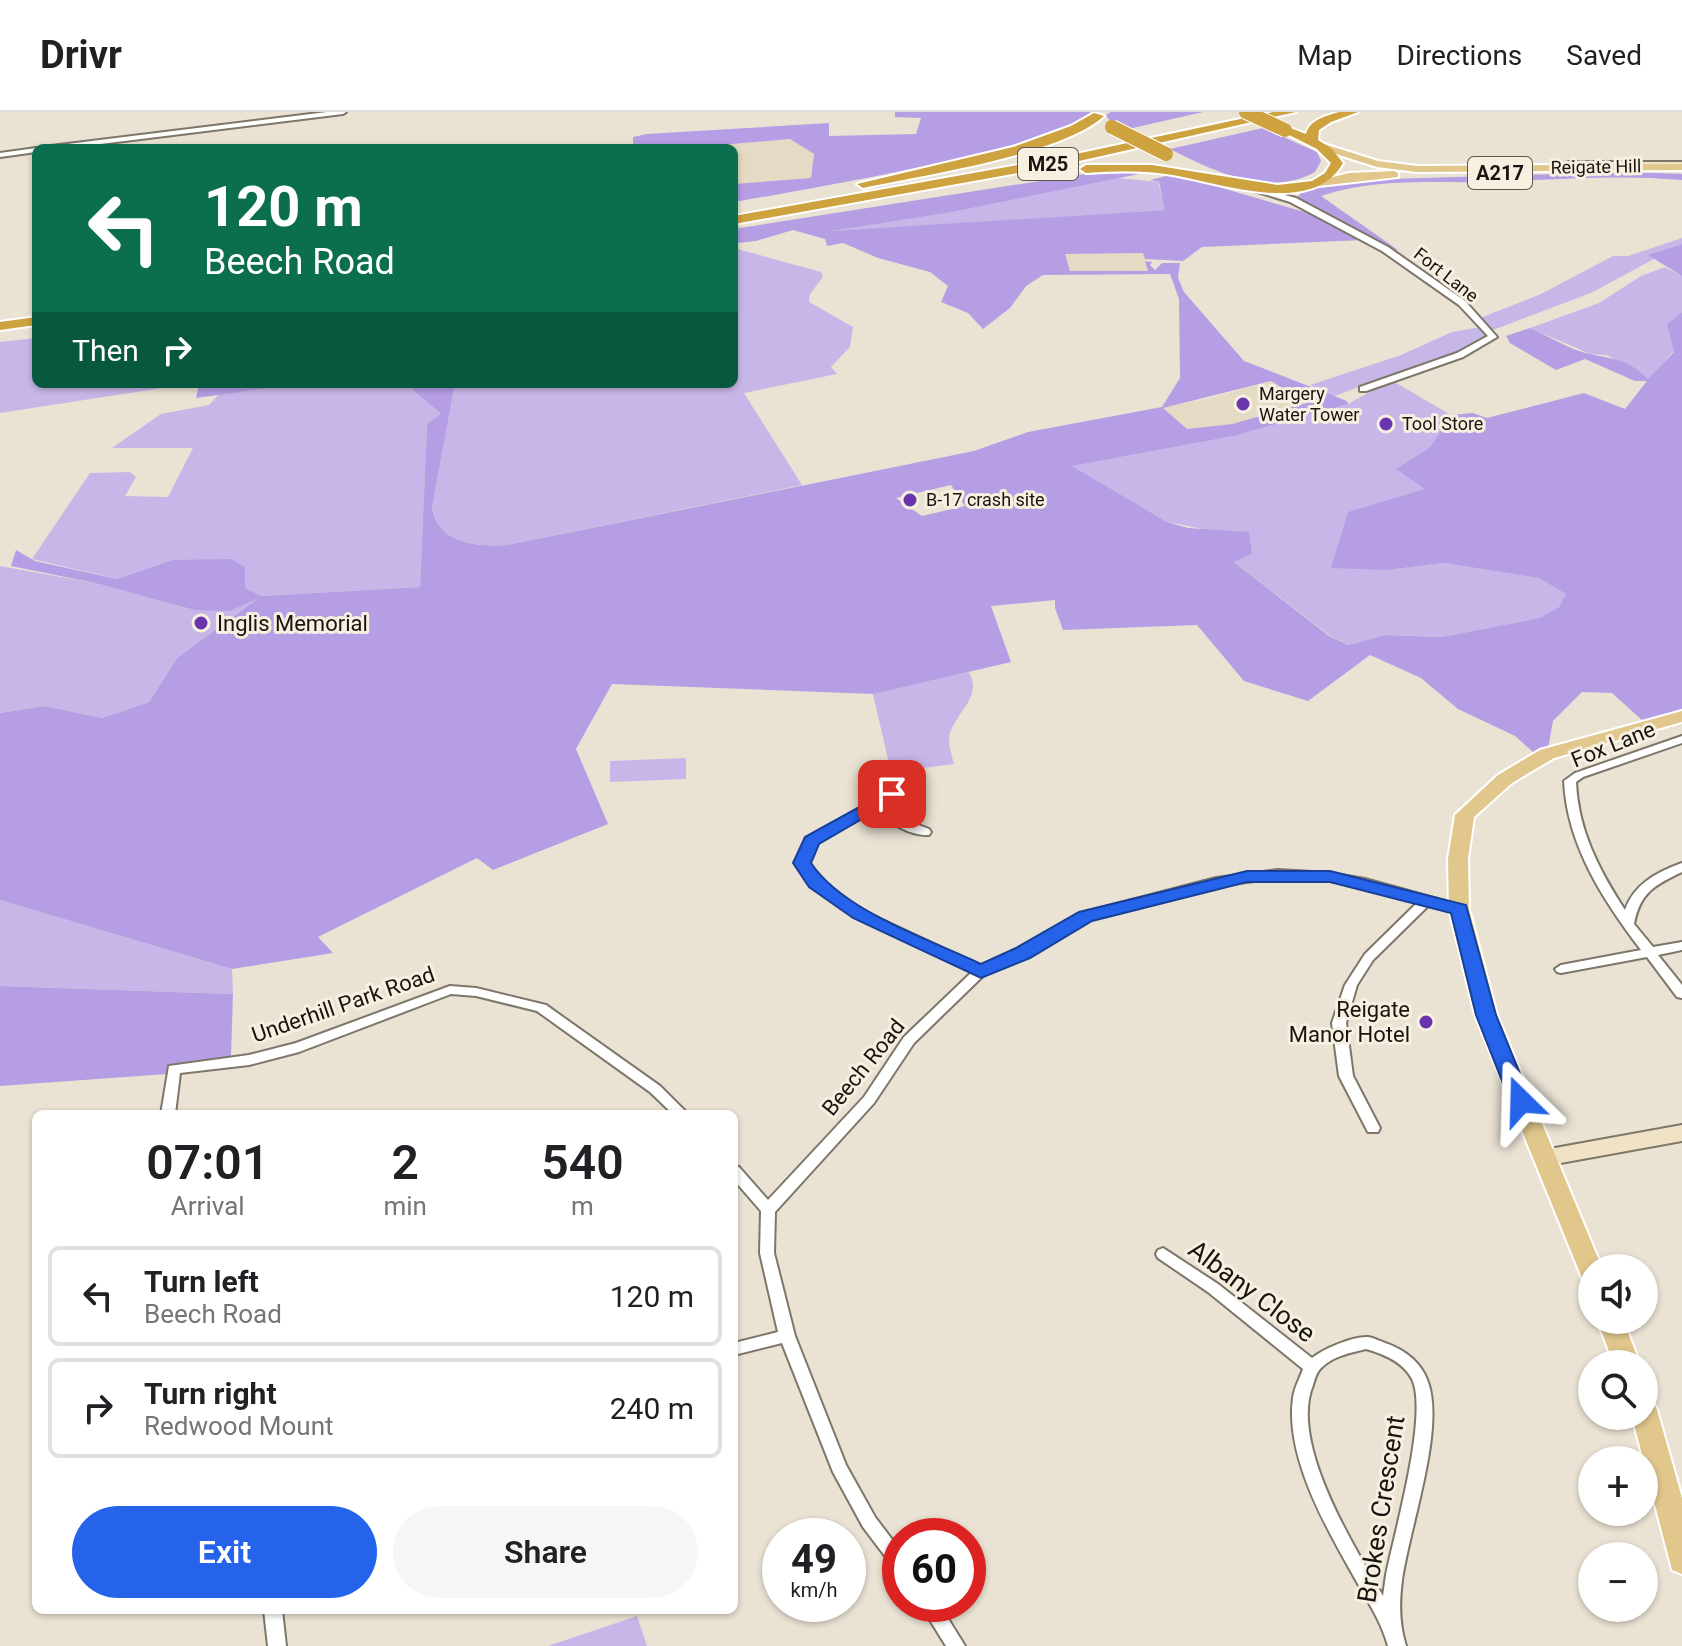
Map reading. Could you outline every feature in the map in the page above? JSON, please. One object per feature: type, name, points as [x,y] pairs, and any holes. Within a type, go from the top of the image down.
[{"type":"highway","points":[[1097,114],[1112,127],[1217,180],[1294,194],[1334,171],[1337,163],[1316,144],[1244,112]]},
{"type":"highway","name":"M25","points":[[800,204],[1244,112]]},
{"type":"highway","name":"M25","points":[[738,210],[800,204],[1072,160],[1290,112]]},
{"type":"highway","points":[[1316,144],[1313,129],[1320,122],[1352,112]]},
{"type":"highway","name":"M25","points":[[738,219],[1061,135],[1097,114]]},
{"type":"highway","name":"M25","points":[[800,204],[867,203],[1114,166],[1179,170],[1217,180]]},
{"type":"highway","points":[[0,314],[32,310]]},
{"type":"highway","points":[[0,326],[32,322]]},
{"type":"main road","name":"Reigate Hill","points":[[1316,144],[1361,161],[1400,168],[1682,168]]},
{"type":"main road","name":"Reigate Hill","points":[[1319,182],[1349,177],[1682,168]]},
{"type":"main road","points":[[1584,1254],[1486,1015],[1459,909],[1458,859],[1465,815],[1505,779],[1547,754],[1682,716]]},
{"type":"main road","points":[[1650,1430],[1679,1526],[1682,1561]]},
{"type":"street","points":[[83,144],[343,112]]},
{"type":"street","points":[[0,155],[32,151]]},
{"type":"street","name":"Fort Lane","points":[[1294,194],[1385,249],[1462,303],[1493,337],[1460,355],[1363,389]]},
{"type":"street","name":"Fox Lane","points":[[1628,924],[1599,880],[1587,854],[1576,820],[1570,781],[1579,775],[1682,739]]},
{"type":"street","points":[[892,794],[811,841],[802,863],[815,883],[859,914],[981,971]]},
{"type":"street","points":[[877,802],[891,819],[925,832]]},
{"type":"street","points":[[1682,867],[1637,894],[1630,904],[1628,924],[1682,994]]},
{"type":"street","name":"Beech Road","points":[[768,1210],[869,1100],[909,1040],[981,971],[1023,953],[1086,916],[1247,877],[1330,877],[1459,909]]},
{"type":"street","points":[[1373,1128],[1346,1076],[1339,1023],[1351,985],[1369,957],[1427,900]]},
{"type":"street","points":[[1561,969],[1682,946]]},
{"type":"street","name":"Underhill Park Road","points":[[169,1110],[174,1069],[249,1060],[337,1034],[450,990],[509,999],[548,1013],[655,1089],[677,1110]]},
{"type":"street","points":[[1544,1158],[1682,1133]]},
{"type":"street","points":[[738,1176],[768,1210],[767,1253],[787,1336],[839,1467],[882,1539]]},
{"type":"street","name":"Albany Close","points":[[1163,1254],[1213,1288],[1312,1367]]},
{"type":"street","points":[[738,1348],[787,1336]]},
{"type":"street","name":"Brokes Crescent","points":[[1391,1625],[1393,1578],[1420,1440],[1423,1389],[1416,1371],[1397,1353],[1366,1343],[1329,1354],[1312,1367],[1302,1386],[1300,1410],[1307,1461],[1347,1546],[1391,1625],[1397,1646]]},
{"type":"street","points":[[273,1614],[277,1646]]},
{"type":"street","points":[[941,1622],[956,1646]]},
{"type":"shaded area","points":[[895,112],[1091,112],[1072,125],[983,153],[738,201],[738,184],[811,178],[814,154],[790,139],[732,144],[633,144],[633,137],[647,134],[829,123],[829,136],[916,134],[921,118],[895,117]]},
{"type":"shaded area","points":[[1111,112],[1203,112],[1124,130],[1112,124],[1106,115]]},
{"type":"shaded area","points":[[1263,128],[1317,152],[1321,161],[1315,172],[1297,179],[1260,182],[1222,173],[1170,149]]},
{"type":"shaded area","points":[[790,139],[814,154],[811,178],[738,184],[738,144],[732,144]]},
{"type":"shaded area","points":[[1131,170],[1161,173],[1144,173],[951,212],[832,231],[1165,210],[1159,182],[1150,180],[1174,174],[1315,215],[1364,240],[1202,247],[1183,261],[1145,259],[1143,253],[1065,254],[1070,271],[1148,271],[1145,261],[1152,262],[1150,265],[1155,270],[1162,263],[1180,263],[1178,278],[1184,292],[1244,361],[1347,401],[1348,404],[1234,436],[1072,466],[1167,522],[1188,528],[1249,532],[1252,554],[1234,562],[1329,636],[1348,645],[1385,635],[1442,637],[1540,618],[1559,607],[1566,594],[1539,578],[1444,563],[1388,570],[1331,568],[1348,512],[1425,489],[1396,469],[1430,447],[1451,415],[1473,413],[1487,418],[1584,393],[1625,409],[1647,381],[1635,381],[1585,359],[1556,370],[1510,343],[1506,336],[1530,328],[1575,349],[1628,364],[1648,379],[1674,352],[1667,324],[1682,312],[1682,713],[1644,722],[1612,693],[1582,692],[1553,721],[1547,754],[1534,753],[1515,736],[1458,709],[1421,678],[1370,655],[1308,701],[1244,681],[1197,625],[1063,630],[1055,600],[991,606],[1011,662],[874,694],[612,684],[576,749],[608,824],[493,870],[477,858],[318,937],[333,953],[232,969],[0,900],[0,713],[45,706],[102,718],[149,702],[177,658],[257,599],[229,611],[194,610],[95,583],[11,566],[16,550],[35,561],[117,579],[172,560],[231,559],[245,567],[245,588],[261,596],[420,587],[427,424],[441,414],[411,388],[454,388],[432,508],[436,520],[442,529],[461,541],[507,545],[974,451],[1028,432],[1162,407],[1180,378],[1179,299],[1170,274],[1043,275],[1026,286],[1010,308],[983,329],[968,313],[941,302],[948,286],[930,272],[878,258],[843,243],[827,246],[825,239],[793,230],[738,243],[738,228],[1103,171]],"holes":[[[1271,381],[1307,403],[1232,424],[1187,429],[1163,408]],[[951,485],[965,506],[922,516],[896,498]]]},
{"type":"shaded area","points":[[1628,172],[1682,174],[1682,180],[1609,177],[1403,183],[1361,186],[1321,196],[1398,250],[1388,249],[1296,199],[1304,189],[1354,180]]},
{"type":"shaded area","points":[[1119,178],[1158,182],[1166,210],[828,232]]},
{"type":"shaded area","points":[[1682,238],[1682,244],[1649,255],[1654,259],[1591,293],[1493,330],[1480,318],[1541,294],[1613,256],[1628,256]]},
{"type":"shaded area","points":[[1682,244],[1682,276],[1648,255]]},
{"type":"shaded area","points":[[738,249],[821,272],[823,277],[810,294],[809,302],[853,327],[850,347],[831,367],[837,374],[744,393],[802,485],[507,545],[461,541],[442,529],[432,508],[454,388],[738,388]]},
{"type":"shaded area","points":[[1143,253],[1148,271],[1069,271],[1065,254]]},
{"type":"shaded area","points":[[1665,267],[1682,276],[1682,312],[1667,324],[1674,351],[1648,380],[1607,355],[1590,354],[1530,328],[1599,303],[1641,276]]},
{"type":"shaded area","points":[[1481,327],[1490,336],[1456,352],[1332,397],[1310,385],[1401,355],[1452,332]]},
{"type":"shaded area","points":[[32,338],[32,388],[162,388],[0,413],[0,342]]},
{"type":"shaded area","points":[[1391,380],[1451,415],[1430,447],[1397,469],[1426,489],[1388,570],[1444,563],[1540,578],[1566,594],[1559,607],[1541,618],[1442,637],[1385,635],[1348,645],[1330,636],[1233,561],[1208,530],[1167,522],[1071,466],[1234,436],[1348,404]]},
{"type":"shaded area","points":[[1271,381],[1307,404],[1232,424],[1187,429],[1162,407],[1204,400]]},
{"type":"shaded area","points":[[198,388],[268,388],[196,398]]},
{"type":"shaded area","points":[[266,388],[411,388],[442,415],[427,424],[420,587],[261,596],[177,658],[149,702],[102,718],[45,706],[0,713],[0,566],[95,583],[194,610],[260,596],[172,560],[117,579],[32,559],[90,473],[130,472],[136,477],[125,496],[168,497],[193,448],[112,448],[161,414],[209,405],[219,394]]},
{"type":"shaded area","points":[[969,672],[973,689],[971,696],[949,736],[954,764],[891,772],[873,694]]},
{"type":"shaded area","points":[[686,758],[686,779],[610,782],[610,761]]},
{"type":"shaded area","points":[[0,900],[232,969],[233,994],[0,986]]},
{"type":"shaded area","points":[[0,986],[233,994],[231,1057],[209,1071],[0,1086]]},
{"type":"shaded area","points":[[637,1616],[647,1646],[548,1646]]},
{"type":"place","name":"Margery Water Tower","points":[[1243,404]]},
{"type":"place","name":"Tool Store","points":[[1386,424]]},
{"type":"place","name":"B-17 crash site","points":[[910,500]]},
{"type":"place","name":"Inglis Memorial","points":[[201,623]]},
{"type":"place","name":"Reigate Manor Hotel","points":[[1426,1022]]},
{"type":"route","points":[[892,794],[811,841],[802,863],[815,883],[859,914],[981,971],[1023,953],[1086,916],[1216,882],[1247,877],[1304,874],[1330,877],[1365,883],[1459,909],[1486,1015],[1521,1101]]}]
